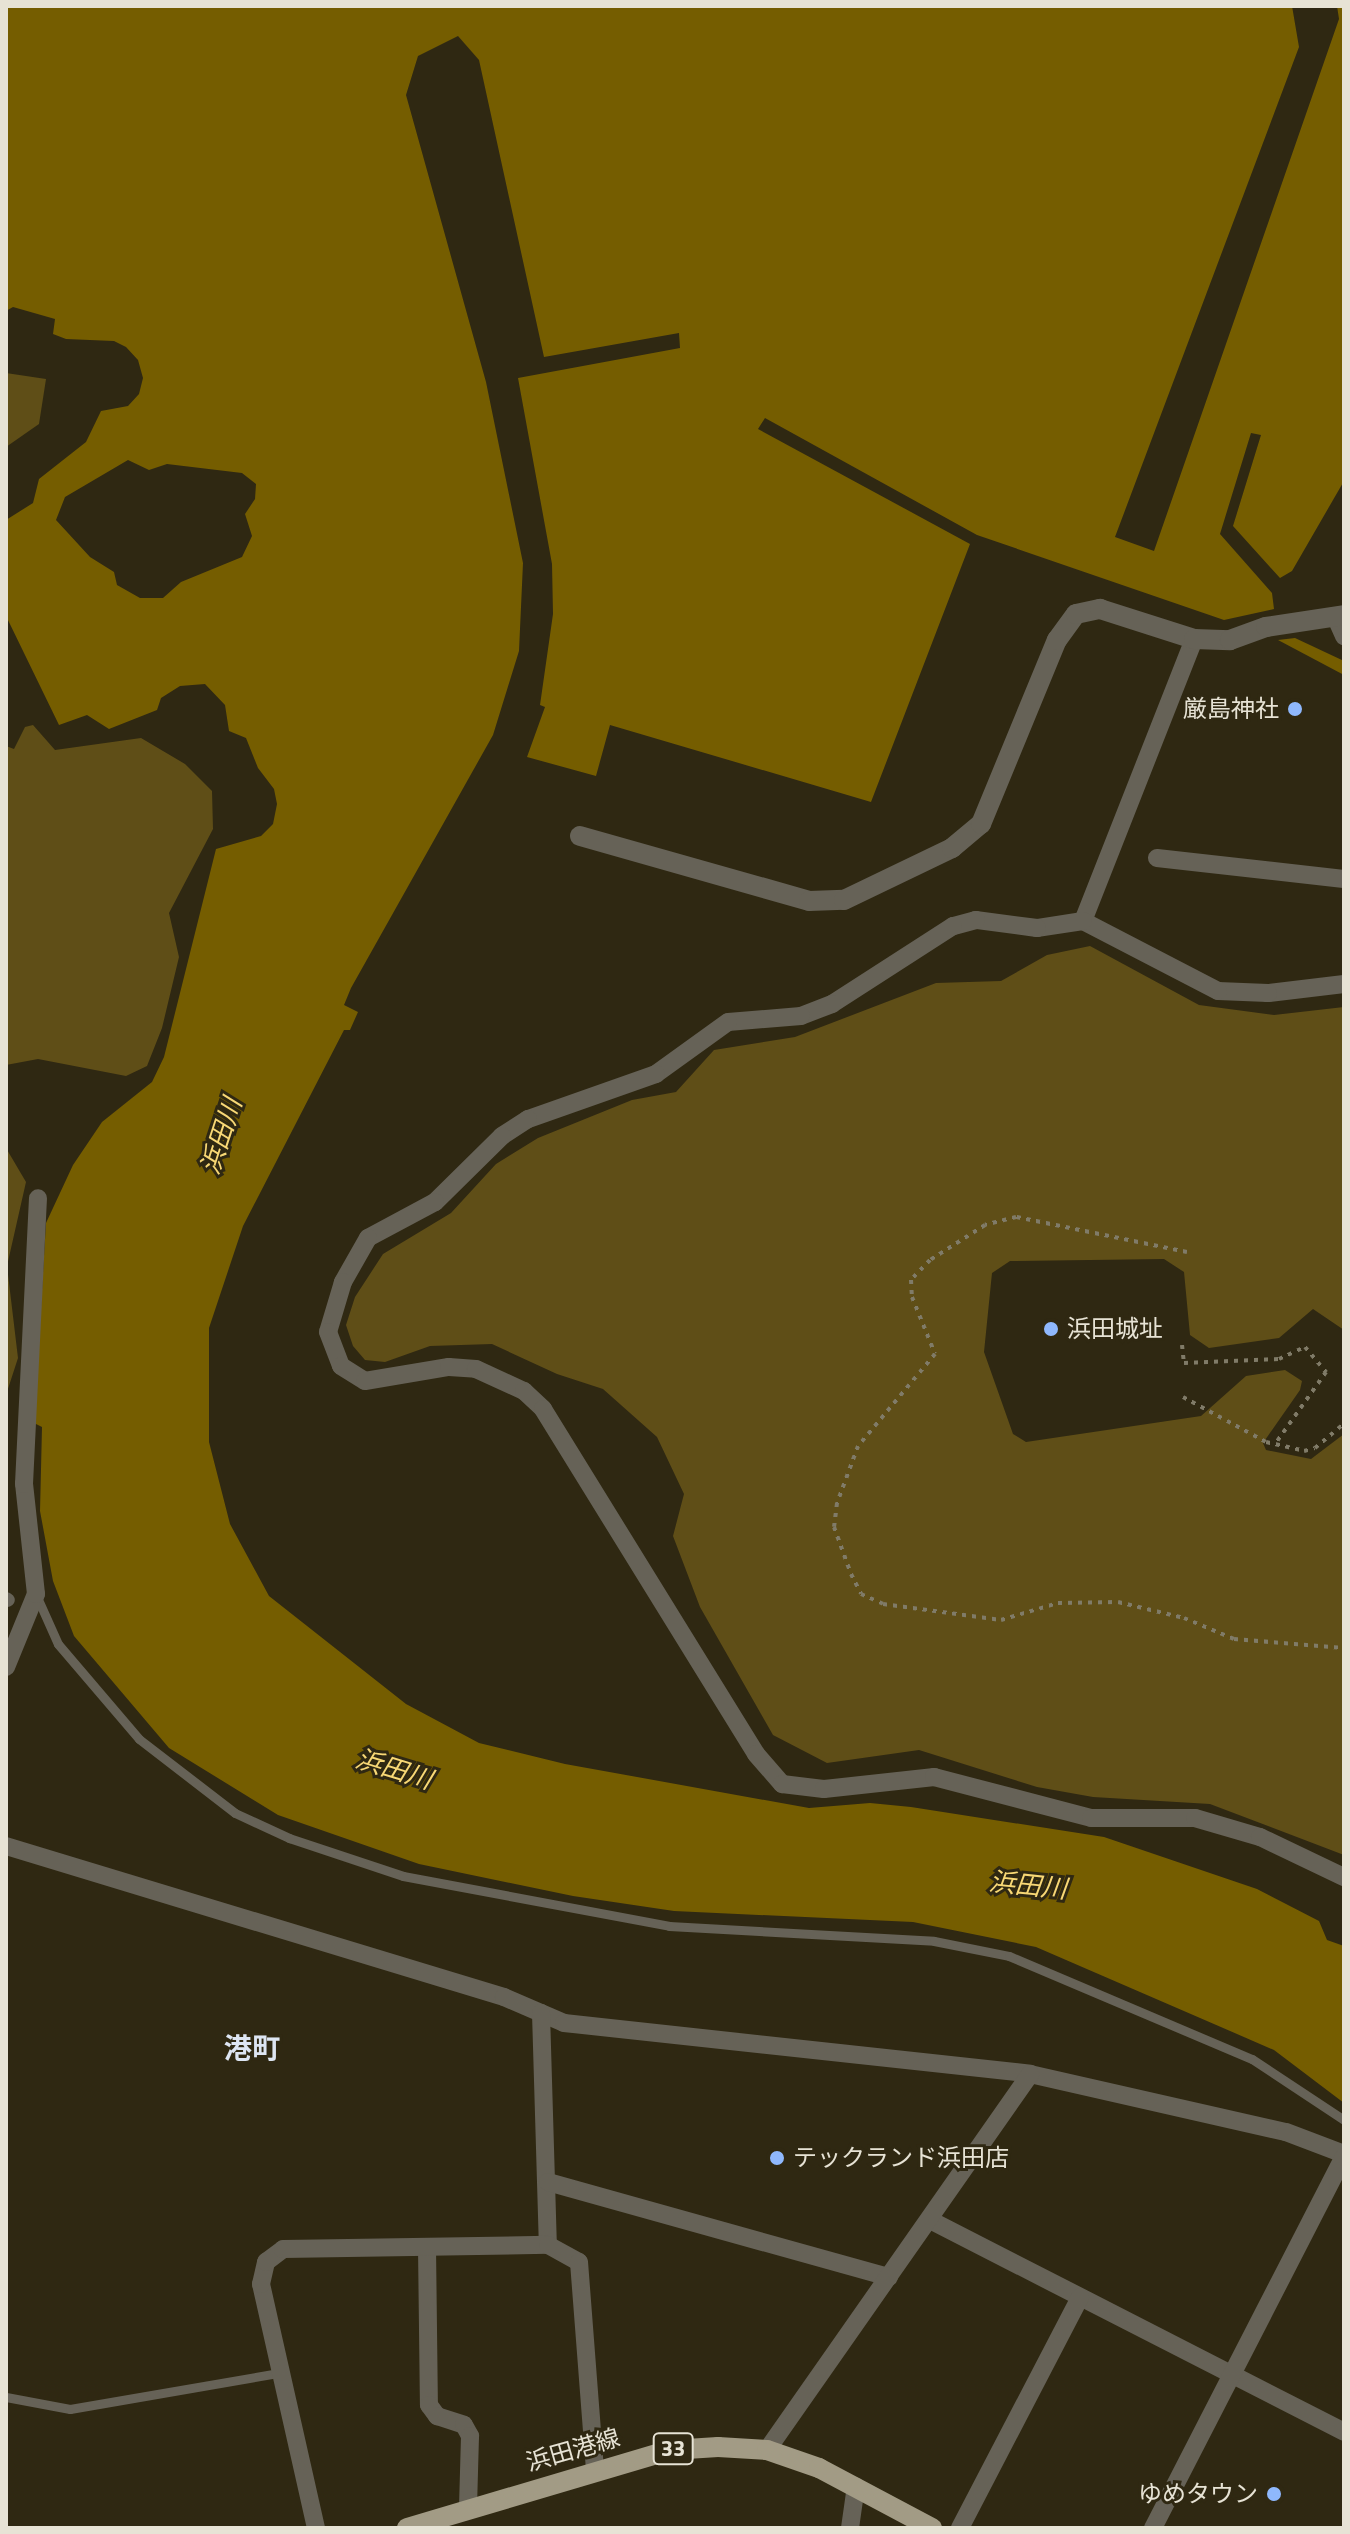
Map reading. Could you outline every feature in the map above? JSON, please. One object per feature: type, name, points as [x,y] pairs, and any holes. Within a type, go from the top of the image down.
[{"type":"main road","name":"浜田港線","points":[[407,2528],[671,2450],[767,2450],[856,2486],[932,2528]]},
{"type":"street","points":[[580,836],[809,901],[853,897],[952,848],[981,824],[1057,640],[1076,614],[1088,609],[1115,611],[1194,639],[1230,640],[1266,627],[1341,623]]},
{"type":"street","points":[[1083,921],[1194,639]]},
{"type":"street","points":[[1157,858],[1344,879]]},
{"type":"street","points":[[1344,984],[1268,993],[1218,991],[1083,921],[1037,928],[976,920],[953,926],[832,1004],[801,1016],[728,1022],[656,1074],[528,1119],[502,1136],[435,1202],[368,1238],[343,1282],[328,1332],[341,1366],[365,1381],[449,1367],[488,1373],[524,1391],[543,1409],[756,1754],[782,1784],[824,1789],[934,1777],[1091,1818],[1195,1818],[1260,1837],[1344,1877]]},
{"type":"street","points":[[6,1667],[36,1594],[24,1484],[38,1198]]},
{"type":"street","points":[[6,1846],[504,1997],[564,2023],[1030,2074],[1286,2132],[1344,2155],[1153,2528]]},
{"type":"street","points":[[541,2013],[548,2245]]},
{"type":"street","points":[[767,2450],[1030,2074]]},
{"type":"street","points":[[548,2182],[889,2277]]},
{"type":"street","points":[[930,2220],[1344,2432]]},
{"type":"street","points":[[316,2528],[261,2284],[261,2274],[274,2254],[283,2249],[548,2245],[582,2267],[595,2470]]},
{"type":"street","points":[[427,2247],[429,2405],[437,2416],[464,2425],[470,2436],[468,2509]]},
{"type":"street","points":[[960,2528],[1080,2297]]},
{"type":"street","points":[[850,2528],[856,2486]]},
{"type":"lane","points":[[36,1594],[58,1644],[139,1739],[198,1788],[289,1838],[403,1876],[669,1926],[934,1941],[1009,1956],[1119,1998],[1252,2059],[1344,2120]]},
{"type":"lane","points":[[6,2397],[70,2409],[279,2373]]},
{"type":"path","points":[[1187,1252],[1016,1217],[985,1225],[930,1260],[911,1280],[912,1297],[935,1354],[858,1446],[837,1503],[834,1527],[851,1574],[861,1594],[883,1604],[1001,1620],[1058,1603],[1118,1602],[1184,1618],[1234,1639],[1344,1648]]},
{"type":"path","points":[[1182,1345],[1184,1363],[1279,1359],[1305,1347],[1326,1372],[1275,1444]]},
{"type":"path","points":[[1183,1397],[1275,1444],[1315,1448],[1344,1424]]},
{"type":"shaded area","points":[[6,373],[46,379],[39,424],[6,447]]},
{"type":"shaded area","points":[[33,725],[55,750],[141,738],[185,764],[212,791],[213,829],[169,913],[179,957],[162,1028],[147,1066],[126,1076],[38,1059],[6,1065],[6,746],[14,749],[25,727]]},
{"type":"shaded area","points":[[1090,946],[1199,1005],[1274,1015],[1344,1007],[1344,1330],[1313,1309],[1279,1338],[1209,1348],[1190,1335],[1184,1272],[1164,1259],[1010,1261],[992,1273],[984,1352],[1013,1434],[1026,1442],[1201,1416],[1246,1376],[1285,1370],[1302,1381],[1300,1390],[1263,1443],[1266,1450],[1311,1459],[1344,1434],[1344,1855],[1210,1804],[1093,1797],[1037,1787],[919,1750],[827,1763],[773,1735],[700,1607],[673,1536],[684,1494],[657,1437],[603,1389],[557,1374],[492,1344],[430,1346],[385,1362],[365,1360],[353,1346],[346,1325],[355,1297],[383,1254],[451,1213],[496,1164],[538,1138],[632,1100],[676,1092],[714,1050],[795,1037],[936,983],[1001,981],[1047,955]]},
{"type":"shaded area","points":[[6,1148],[26,1182],[7,1266],[18,1358],[6,1395]]},
{"type":"water","name":"浜田川","points":[[6,6],[1292,6],[1299,47],[1115,537],[1154,551],[1339,19],[1337,6],[1344,6],[1344,481],[1292,571],[1280,578],[1233,526],[1261,435],[1251,433],[1220,534],[1272,593],[1274,609],[1224,620],[977,535],[765,418],[758,429],[970,544],[871,802],[610,725],[596,776],[527,757],[545,707],[540,705],[553,614],[552,564],[518,378],[680,348],[679,333],[544,357],[479,60],[458,36],[418,56],[406,95],[486,382],[523,563],[519,651],[493,735],[351,988],[344,1005],[358,1012],[350,1030],[344,1030],[243,1226],[209,1328],[209,1442],[230,1524],[269,1596],[406,1704],[479,1743],[565,1764],[809,1808],[870,1803],[911,1807],[1104,1837],[1257,1889],[1319,1921],[1327,1940],[1344,1946],[1344,2103],[1274,2050],[1036,1947],[913,1922],[674,1911],[573,1896],[419,1864],[278,1815],[169,1748],[74,1636],[53,1581],[40,1511],[42,1427],[34,1423],[46,1223],[73,1165],[102,1122],[152,1082],[164,1057],[216,849],[261,836],[273,824],[277,804],[274,789],[258,768],[246,738],[229,731],[225,705],[205,684],[180,686],[161,698],[157,710],[109,729],[87,715],[59,725],[6,616],[6,520],[33,503],[39,479],[86,442],[101,411],[128,406],[139,394],[143,378],[138,360],[126,347],[114,341],[66,339],[53,334],[55,319],[13,307],[6,311]],"holes":[[[128,460],[149,470],[167,464],[242,473],[256,484],[255,499],[245,514],[252,536],[242,557],[181,582],[163,598],[140,598],[117,585],[114,572],[90,557],[56,520],[65,497]]]},
{"type":"water","points":[[1295,638],[1344,661],[1344,675],[1278,640]]},
{"type":"place","name":"厳島神社","points":[[1295,709]]},
{"type":"place","name":"浜田城址","points":[[1051,1329]]},
{"type":"place","name":"テックランド浜田店","points":[[777,2158]]},
{"type":"place","name":"ゆめタウン","points":[[1274,2494]]},
{"type":"district","name":"港町","points":[[252,2048]]}]
